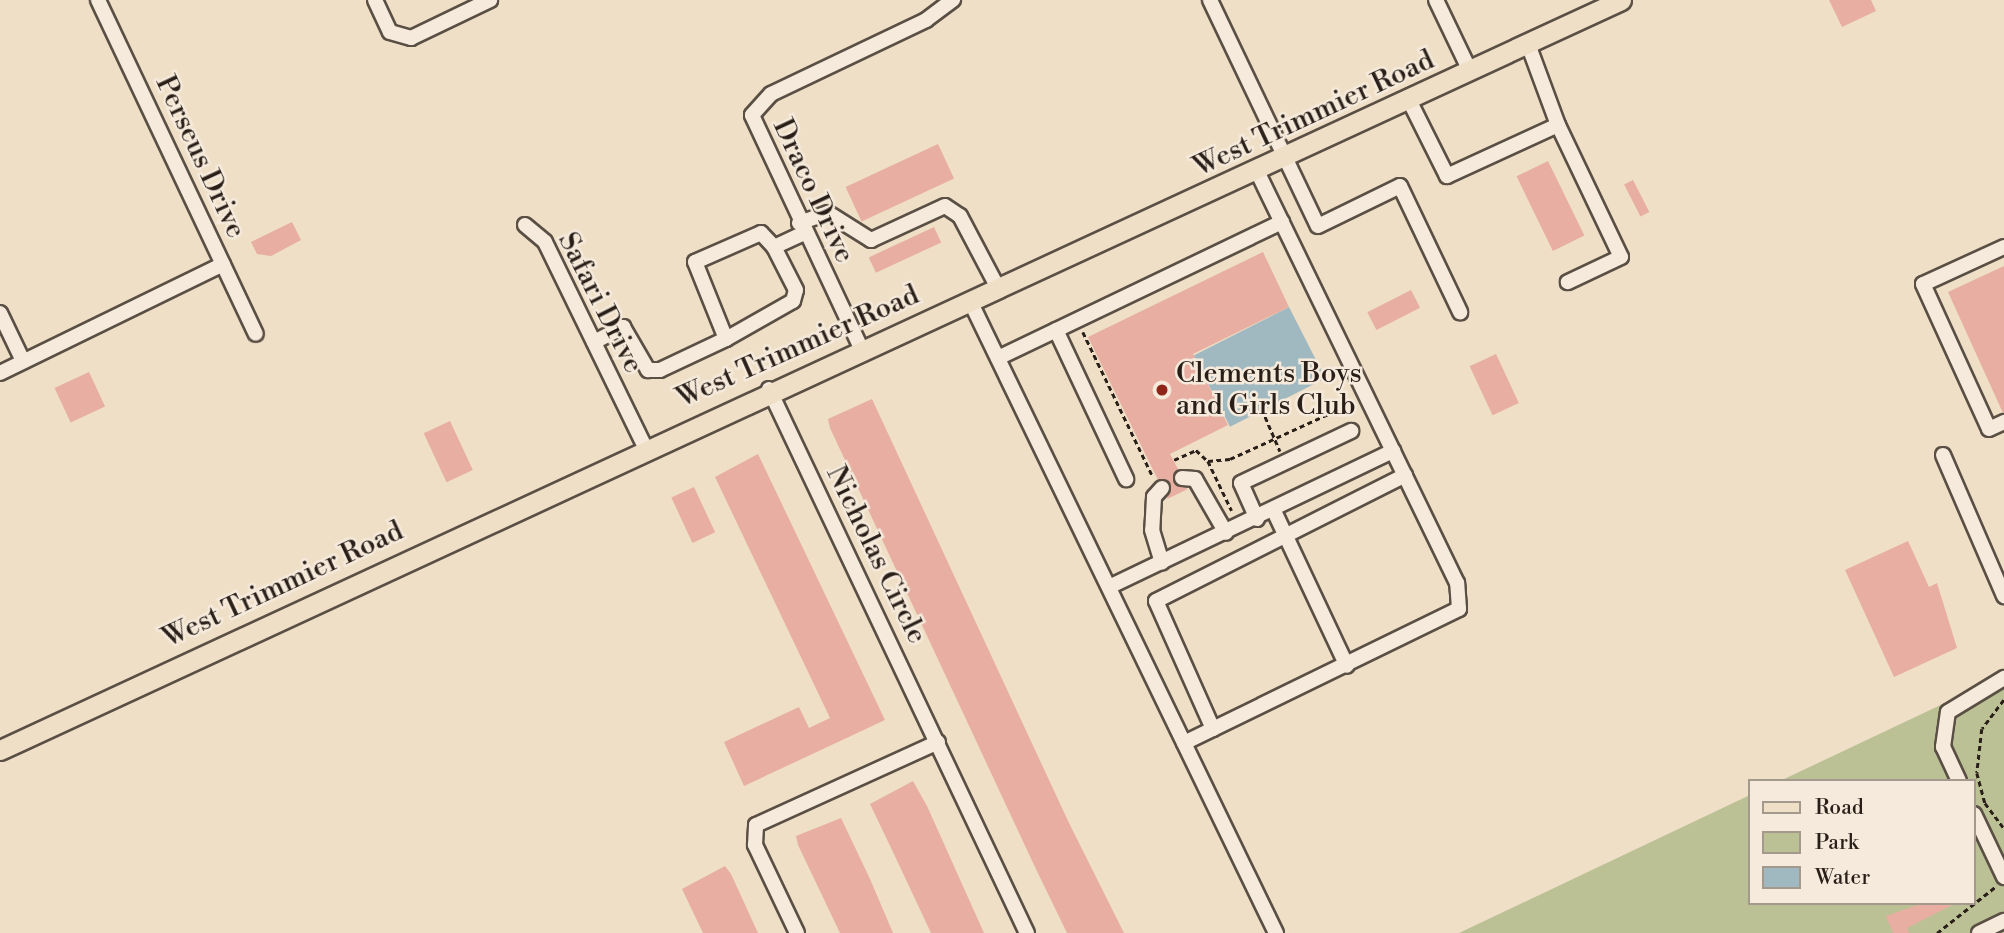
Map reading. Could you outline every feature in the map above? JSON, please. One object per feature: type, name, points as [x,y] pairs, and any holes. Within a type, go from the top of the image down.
[{"type":"main road","name":"West Trimmier Road","points":[[0,750],[769,390],[861,348],[971,303],[1287,160],[1621,0]]},
{"type":"street","name":"Perseus Drive","points":[[99,0],[256,334]]},
{"type":"street","points":[[375,0],[390,32],[411,38],[490,0]]},
{"type":"street","name":"Draco Drive","points":[[861,348],[755,133],[752,116],[758,104],[926,20],[953,0]]},
{"type":"street","points":[[1210,0],[1318,226],[1400,186],[1461,312]]},
{"type":"street","points":[[1436,0],[1470,71]]},
{"type":"street","points":[[1528,44],[1558,125],[1621,257],[1568,282]]},
{"type":"street","points":[[1409,100],[1447,176],[1558,125]]},
{"type":"street","points":[[1184,743],[1348,666],[1459,609],[1457,583],[1258,173]]},
{"type":"street","points":[[774,247],[828,213],[871,240],[945,206],[960,216],[999,290]]},
{"type":"street","points":[[998,358],[1282,222]]},
{"type":"street","name":"Safari Drive","points":[[525,225],[544,242],[645,447]]},
{"type":"street","points":[[594,342],[623,327],[648,370],[660,370],[726,339],[793,301],[796,290],[774,247],[761,233],[692,267],[726,339]]},
{"type":"street","points":[[2004,247],[1923,284],[1989,429],[2004,422]]},
{"type":"street","points":[[0,373],[223,264]]},
{"type":"street","points":[[971,303],[1111,586],[1276,933]]},
{"type":"street","points":[[0,313],[23,361]]},
{"type":"street","points":[[1056,330],[1126,479]]},
{"type":"street","name":"Nicholas Circle","points":[[769,390],[1027,933]]},
{"type":"street","points":[[1257,519],[1241,483],[1351,431]]},
{"type":"street","points":[[1111,586],[1274,511],[1393,451]]},
{"type":"street","points":[[1943,455],[2004,596]]},
{"type":"street","points":[[1213,729],[1156,601],[1405,475]]},
{"type":"street","points":[[1182,478],[1195,479],[1233,530]]},
{"type":"street","points":[[1160,489],[1152,530],[1162,563]]},
{"type":"street","points":[[1274,511],[1348,666]]},
{"type":"street","points":[[1958,779],[1943,747],[1948,712],[2004,678]]},
{"type":"street","points":[[797,933],[755,845],[756,825],[938,742]]},
{"type":"street","points":[[1976,818],[2004,880]]},
{"type":"street","points":[[1983,932],[2004,920]]},
{"type":"path","points":[[1101,309],[1104,318],[1082,329],[1160,489]]},
{"type":"path","points":[[1208,461],[1230,460],[1337,410]]},
{"type":"path","points":[[1174,460],[1196,450],[1208,461],[1233,530]]},
{"type":"path","points":[[2004,700],[1982,729],[1977,773],[1985,803],[2004,828]]},
{"type":"path","points":[[1976,902],[2004,880]]},
{"type":"path","points":[[1937,933],[1972,905]]},
{"type":"green space","points":[[2004,675],[2004,933],[1459,933],[1748,796],[1748,905],[1976,905],[1976,779],[1784,779]]},
{"type":"water","points":[[1289,307],[1325,378],[1230,427],[1194,356]]},
{"type":"building","points":[[1829,0],[1871,0],[1876,11],[1842,27]]},
{"type":"building","points":[[938,144],[954,178],[862,222],[846,187]]},
{"type":"building","points":[[1548,161],[1584,236],[1553,251],[1517,176]]},
{"type":"building","points":[[1633,180],[1649,212],[1640,217],[1624,185]]},
{"type":"building","points":[[292,222],[301,240],[271,256],[257,254],[251,242]]},
{"type":"building","points":[[934,227],[941,242],[876,273],[869,257]]},
{"type":"building","name":"Clements Boys and Girls Club","points":[[1263,252],[1289,307],[1193,354],[1228,425],[1170,454],[1178,469],[1174,483],[1188,489],[1167,499],[1171,484],[1158,480],[1088,337]]},
{"type":"building","points":[[2004,266],[2004,412],[2003,413],[1948,292]]},
{"type":"building","points":[[1411,290],[1420,308],[1376,330],[1367,312]]},
{"type":"building","points":[[1496,354],[1519,403],[1493,415],[1470,366]]},
{"type":"building","points":[[89,372],[105,406],[71,422],[55,388]]},
{"type":"building","points":[[872,399],[1069,823],[1124,933],[1067,933],[1034,865],[830,428],[828,419]]},
{"type":"building","points":[[450,421],[473,470],[447,482],[424,433]]},
{"type":"building","points":[[758,454],[885,720],[744,786],[724,742],[799,707],[809,728],[830,718],[715,477]]},
{"type":"building","points":[[694,487],[715,532],[692,543],[671,498]]},
{"type":"building","points":[[1908,541],[1929,587],[1937,583],[1957,648],[1894,677],[1845,570]]},
{"type":"building","points":[[913,781],[927,806],[984,933],[931,933],[870,804]]},
{"type":"building","points":[[841,818],[893,933],[840,933],[798,845],[796,836]]},
{"type":"building","points":[[725,866],[758,933],[703,933],[682,889]]},
{"type":"building","points":[[1917,905],[1952,905],[1907,928],[1909,933],[1893,933],[1886,916]]},
{"type":"place","name":"Clements Boys and Girls Club","points":[[1162,390]]}]
